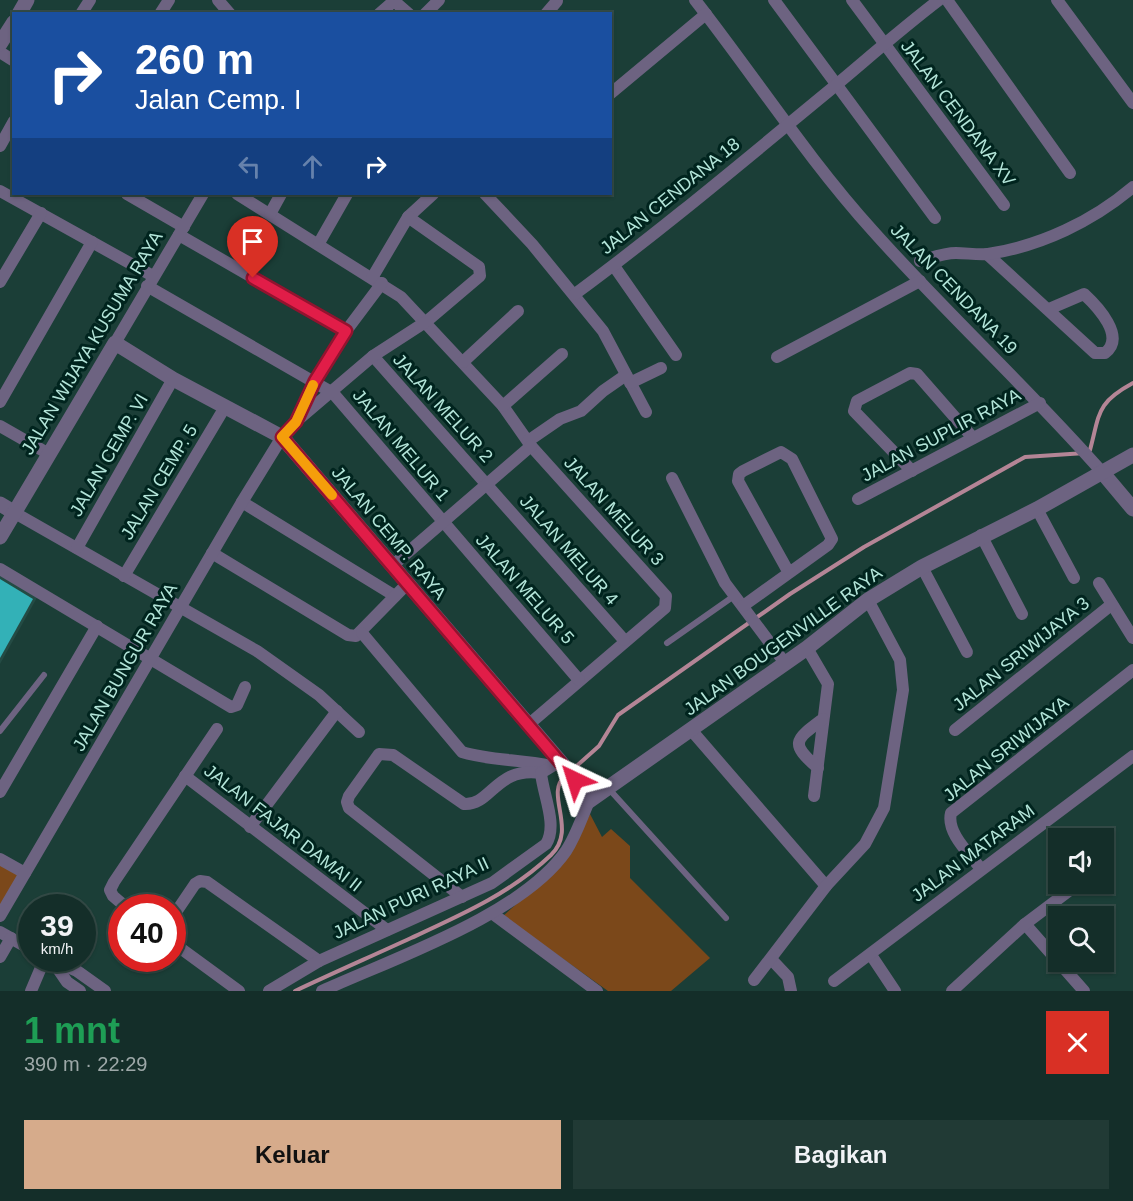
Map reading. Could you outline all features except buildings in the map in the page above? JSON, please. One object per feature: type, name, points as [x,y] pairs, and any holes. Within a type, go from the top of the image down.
[{"type":"street","points":[[218,0],[228,12]]},
{"type":"street","points":[[427,12],[440,0]]},
{"type":"street","name":"JALAN CENDANA 19","points":[[695,0],[871,230],[1040,403],[1102,472]]},
{"type":"street","points":[[774,0],[935,218]]},
{"type":"street","name":"JALAN CENDANA XV","points":[[852,0],[1004,205]]},
{"type":"street","name":"JALAN CENDANA 18","points":[[575,294],[614,266],[836,85],[883,42],[939,0]]},
{"type":"street","points":[[947,0],[1070,173]]},
{"type":"street","points":[[1057,0],[1133,103]]},
{"type":"street","points":[[383,6],[394,1],[407,12]]},
{"type":"street","points":[[612,92],[706,14]]},
{"type":"street","points":[[0,44],[12,25]]},
{"type":"street","points":[[0,146],[12,126]]},
{"type":"street","points":[[920,261],[952,253],[987,254],[1031,242],[1082,223],[1110,206],[1133,187]]},
{"type":"street","name":"JALAN MELUR 1","points":[[0,191],[92,242],[150,281],[333,393],[443,522]]},
{"type":"street","points":[[128,195],[181,231],[346,331]]},
{"type":"street","name":"JALAN WIJAYA KUSUMA RAYA","points":[[0,537],[202,195]]},
{"type":"street","name":"JALAN MELUR 3","points":[[239,195],[320,243],[401,297],[427,321],[503,406],[530,443],[666,597],[668,603],[624,640]]},
{"type":"street","points":[[270,214],[280,195]]},
{"type":"street","points":[[320,243],[346,195]]},
{"type":"street","points":[[296,422],[315,381],[377,281],[408,217],[433,195]]},
{"type":"street","points":[[486,195],[575,294],[603,331],[646,412]]},
{"type":"street","points":[[0,282],[41,213]]},
{"type":"street","points":[[296,422],[333,393],[373,356],[427,321],[477,281],[481,274],[479,267],[408,217]]},
{"type":"street","points":[[0,402],[92,242]]},
{"type":"street","points":[[987,254],[1095,353],[1105,353],[1112,347],[1114,340],[1112,331],[1084,294],[1049,309]]},
{"type":"street","points":[[614,266],[676,354]]},
{"type":"street","points":[[777,357],[920,281]]},
{"type":"street","points":[[463,362],[518,311]]},
{"type":"street","name":"JALAN CEMP. RAYA","points":[[115,343],[173,379],[282,437],[528,725],[554,767],[575,780],[590,801]]},
{"type":"street","points":[[503,406],[562,354]]},
{"type":"street","name":"JALAN MELUR 2","points":[[373,356],[487,483]]},
{"type":"street","points":[[392,566],[552,423],[581,411],[603,391],[628,379],[662,368]]},
{"type":"street","points":[[912,471],[855,411],[857,401],[910,373],[917,374],[973,438]]},
{"type":"street","name":"JALAN CEMP. VI","points":[[76,548],[173,379]]},
{"type":"street","name":"JALAN SUPLIR RAYA","points":[[858,499],[1040,403]]},
{"type":"street","name":"JALAN CEMP. 5","points":[[124,576],[225,407]]},
{"type":"street","name":"JALAN BUNGUR RAYA","points":[[0,916],[242,502],[282,437],[296,422]]},
{"type":"street","points":[[0,426],[49,454]]},
{"type":"street","points":[[746,610],[789,573],[828,545],[832,539],[792,459],[781,452],[743,471],[739,474],[738,481],[789,573]]},
{"type":"street","name":"JALAN BOUGENVILLE RAYA","points":[[590,801],[807,648],[868,600],[922,567],[981,535],[1037,509],[1133,455]]},
{"type":"street","points":[[1102,472],[1133,509]]},
{"type":"street","points":[[672,478],[734,597],[785,663]]},
{"type":"street","name":"JALAN MELUR 4","points":[[487,483],[624,640]]},
{"type":"street","points":[[242,502],[395,596]]},
{"type":"street","points":[[0,504],[256,651],[336,711],[359,732]]},
{"type":"street","points":[[1037,509],[1074,578]]},
{"type":"street","name":"JALAN MELUR 5","points":[[443,522],[579,680]]},
{"type":"street","points":[[981,535],[1022,614]]},
{"type":"street","points":[[212,553],[348,635],[356,636],[362,633],[407,584]]},
{"type":"street","points":[[922,567],[967,652]]},
{"type":"street","points":[[0,569],[231,707],[237,705],[245,687]]},
{"type":"street","points":[[1099,583],[1133,638]]},
{"type":"street","points":[[754,980],[772,960],[826,886],[864,844],[884,808],[903,690],[900,660],[868,600]]},
{"type":"street","name":"JALAN SRIWIJAYA 3","points":[[955,730],[1111,605]]},
{"type":"street","points":[[0,792],[97,626]]},
{"type":"street","points":[[362,633],[462,752],[480,758],[527,760],[554,767]]},
{"type":"street","points":[[528,725],[624,640]]},
{"type":"street","points":[[807,648],[828,684],[814,796]]},
{"type":"street","name":"JALAN SRIWIJAYA","points":[[981,869],[953,832],[950,826],[951,813],[1133,670]]},
{"type":"street","points":[[250,827],[336,711]]},
{"type":"street","points":[[818,768],[800,753],[798,747],[803,734],[823,719]]},
{"type":"street","points":[[112,894],[110,890],[217,729]]},
{"type":"street","points":[[692,730],[826,886]]},
{"type":"street","points":[[462,897],[349,808],[348,796],[379,754],[393,755],[464,804],[477,802],[512,775],[554,767]]},
{"type":"street","name":"JALAN MATARAM","points":[[834,981],[1133,756]]},
{"type":"street","name":"JALAN PURI RAYA II","points":[[269,991],[319,961],[492,883],[546,844],[551,837],[554,767]]},
{"type":"street","name":"JALAN FAJAR DAMAI II","points":[[185,776],[387,930]]},
{"type":"street","points":[[322,991],[493,914],[547,872],[566,851],[590,801]]},
{"type":"street","points":[[0,859],[25,873]]},
{"type":"street","points":[[186,897],[195,884],[200,881],[207,882],[319,961]]},
{"type":"street","points":[[952,991],[1025,924],[1065,894]]},
{"type":"street","points":[[493,914],[597,991]]},
{"type":"street","points":[[1025,924],[1084,991]]},
{"type":"street","points":[[0,957],[6,935]]},
{"type":"street","points":[[186,952],[239,991]]},
{"type":"street","points":[[871,955],[895,991]]},
{"type":"street","points":[[772,960],[788,976],[791,991]]},
{"type":"street","points":[[31,991],[42,972]]},
{"type":"street","points":[[59,972],[67,982],[80,991]]},
{"type":"street","points":[[78,972],[105,991]]},
{"type":"lane","points":[[667,643],[734,597]]},
{"type":"lane","points":[[0,731],[44,675]]},
{"type":"lane","points":[[608,788],[726,918]]},
{"type":"shaded area","points":[[0,571],[39,594],[0,664]]},
{"type":"shaded area","points":[[590,814],[602,837],[611,829],[630,846],[630,878],[710,958],[671,991],[608,991],[503,916],[566,860]]},
{"type":"shaded area","points":[[0,863],[21,874],[0,911]]},
{"type":"waterway","points":[[571,771],[599,746],[618,715],[790,594],[864,547],[1025,457],[1085,453],[1090,450],[1101,410],[1112,397],[1133,383]]},
{"type":"waterway","points":[[295,991],[467,912],[536,869],[551,855],[562,834],[558,792],[559,783],[565,776]]},
{"type":"slow traffic","points":[[313,385],[296,422],[282,437],[332,495]]},
{"type":"route","points":[[253,278],[346,331],[315,381],[296,422],[282,437],[575,780]]}]
